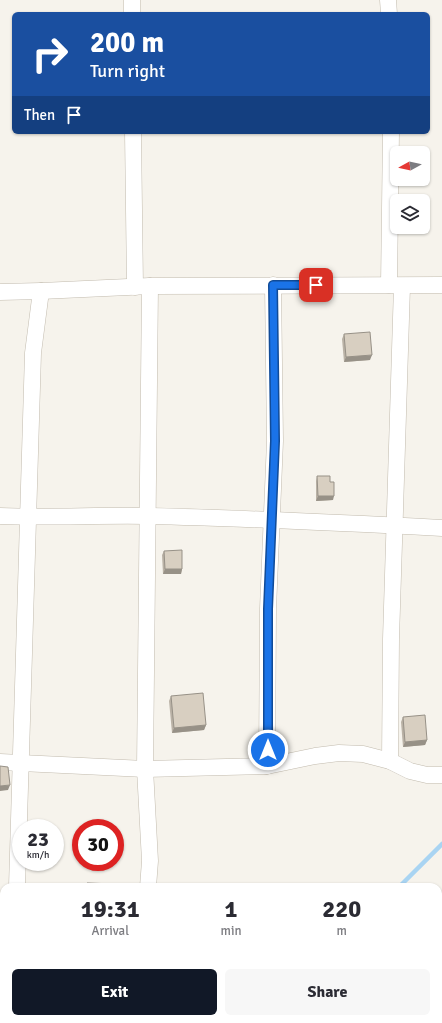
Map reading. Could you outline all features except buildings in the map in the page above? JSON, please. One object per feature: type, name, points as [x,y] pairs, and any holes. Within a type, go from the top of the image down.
[{"type":"street","points":[[132,0],[132,12]]},
{"type":"street","points":[[388,0],[389,12]]},
{"type":"street","points":[[133,134],[143,287],[147,516],[145,768],[150,861],[148,883]]},
{"type":"street","points":[[390,761],[391,639],[399,415],[391,134]]},
{"type":"street","points":[[268,766],[268,609],[275,441],[273,285]]},
{"type":"street","points":[[0,292],[143,287],[442,285]]},
{"type":"street","points":[[17,883],[33,353],[41,291]]},
{"type":"street","points":[[0,516],[147,516],[442,528]]},
{"type":"street","points":[[0,762],[145,768],[268,766],[315,756],[364,754],[390,761],[410,771],[427,775],[442,775]]},
{"type":"waterway","points":[[403,883],[442,844]]},
{"type":"route","points":[[268,750],[268,609],[275,441],[273,285],[316,285]]}]
